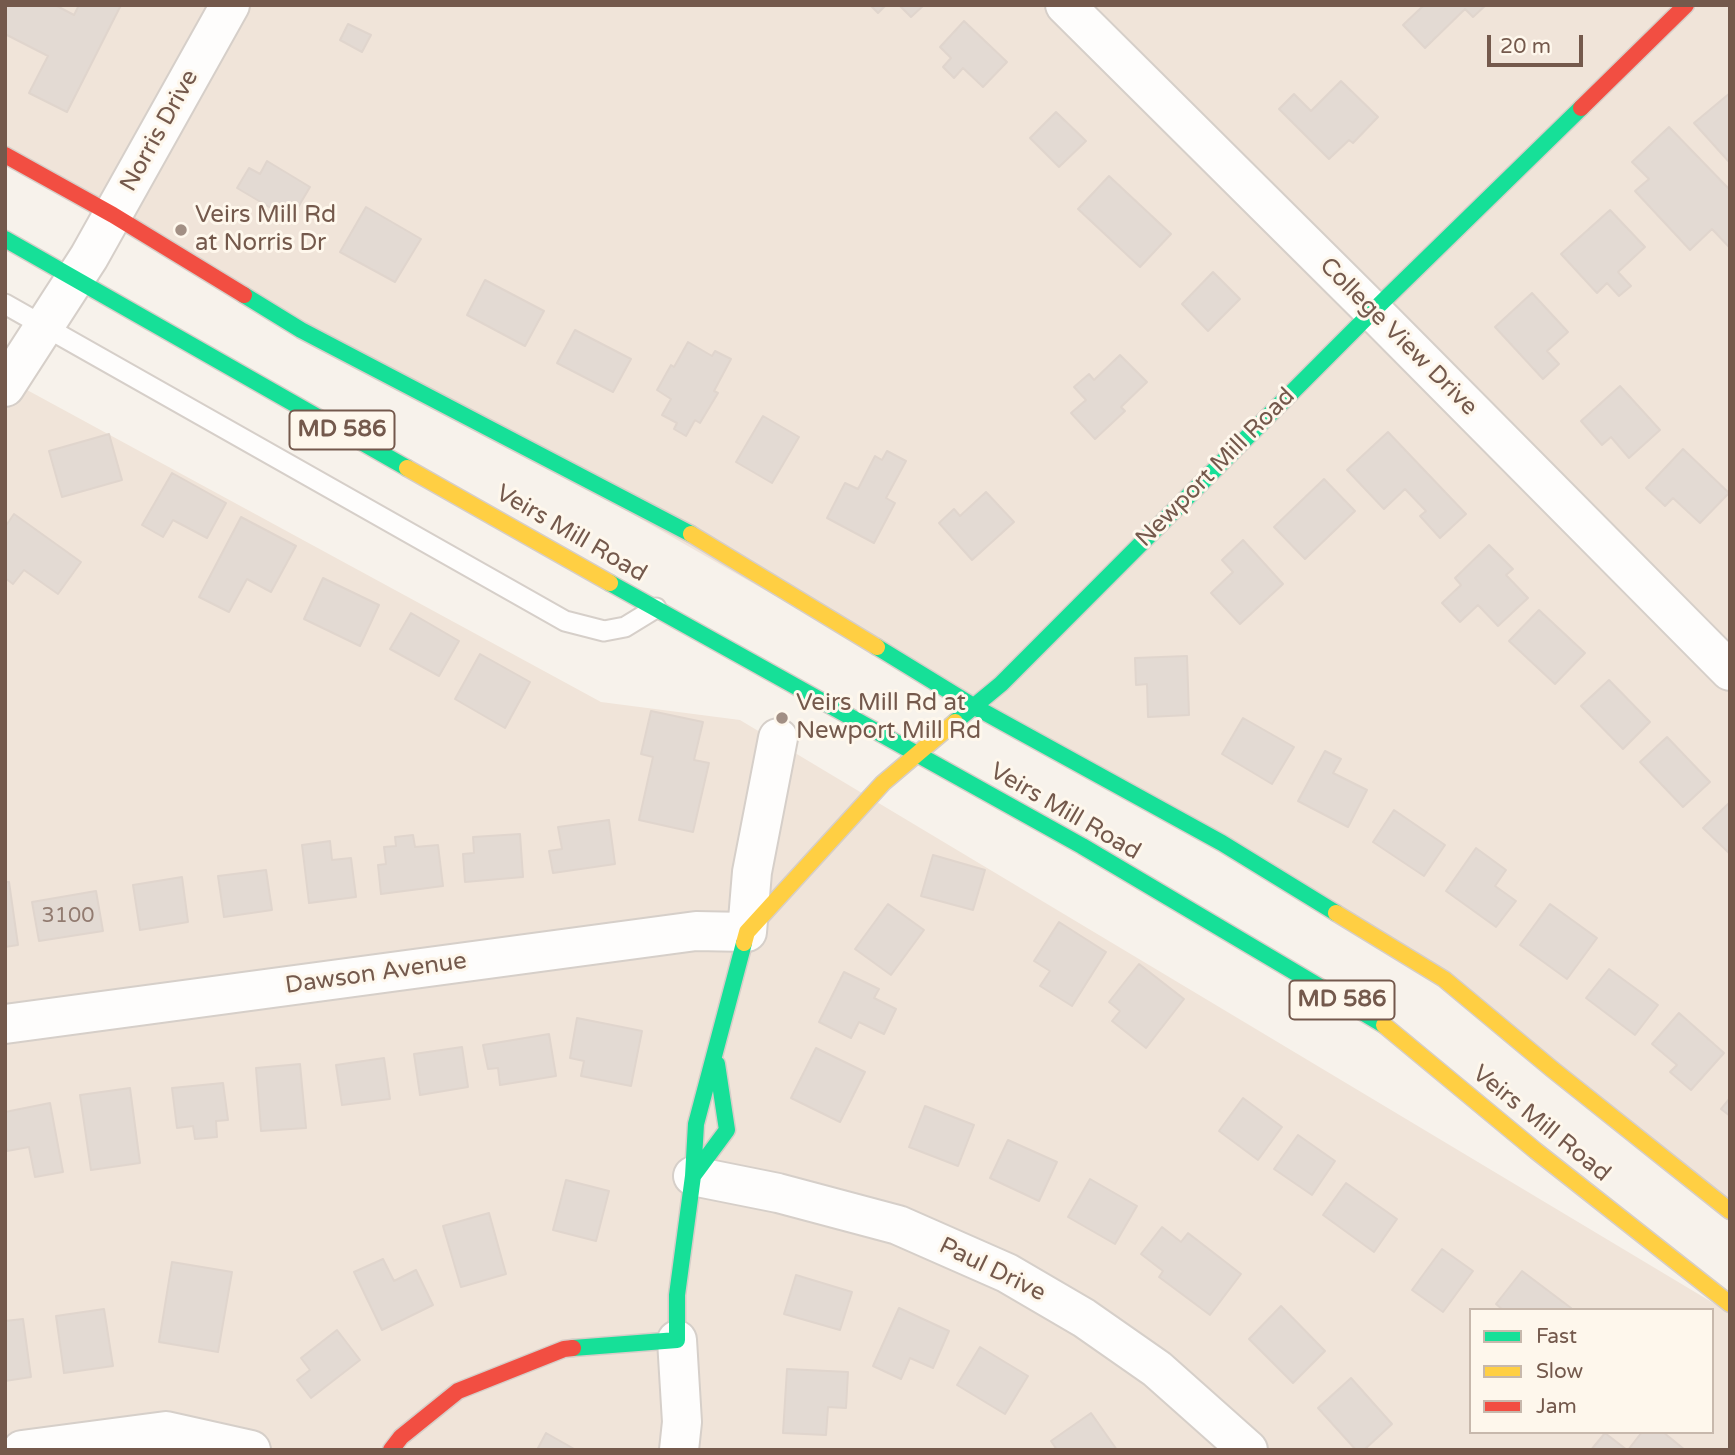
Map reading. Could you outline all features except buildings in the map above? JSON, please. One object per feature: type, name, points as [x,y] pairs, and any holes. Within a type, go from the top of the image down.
[{"type":"main road","name":"Newport Mill Road","points":[[677,1340],[677,1295],[693,1176],[695,1124],[747,932],[883,783],[1001,684],[1373,311],[1686,5]]},
{"type":"main road","name":"Veirs Mill Road","points":[[5,155],[113,215],[301,330],[699,538],[975,707],[1222,843],[1444,979],[1730,1211]]},
{"type":"main road","name":"Veirs Mill Road","points":[[5,239],[82,267],[656,608],[814,699],[1082,846],[1390,1029],[1536,1151],[1730,1304]]},
{"type":"main road","name":"Newport Mill Road","points":[[693,1176],[727,1130],[715,1052]]},
{"type":"main road","points":[[391,1450],[401,1437],[458,1391],[564,1349],[677,1340]]},
{"type":"street","name":"Norris Drive","points":[[5,387],[113,215],[230,5]]},
{"type":"street","name":"College View Drive","points":[[1065,5],[1730,671]]},
{"type":"street","name":"Newport Mill Road","points":[[747,932],[752,872],[778,738]]},
{"type":"street","name":"Dawson Avenue","points":[[5,1024],[696,931],[747,932]]},
{"type":"street","name":"Paul Drive","points":[[693,1176],[778,1193],[898,1225],[1007,1273],[1084,1318],[1157,1369],[1248,1450]]},
{"type":"street","name":"Newport Mill Road","points":[[677,1340],[682,1422],[679,1450]]},
{"type":"street","points":[[22,1450],[166,1431],[251,1450]]},
{"type":"lane","points":[[5,304],[565,621],[604,631],[625,627],[656,608]]},
{"type":"shaded area","points":[[5,5],[1730,5],[1730,1211],[1444,979],[5,155]]},
{"type":"shaded area","points":[[5,378],[601,702],[740,720],[1730,1313],[1730,1450],[5,1450]]},
{"type":"traffic: fast","points":[[955,722],[1001,684],[1373,311],[1581,108]]},
{"type":"traffic: fast","points":[[5,239],[407,468]]},
{"type":"traffic: fast","points":[[244,295],[301,330],[691,534]]},
{"type":"traffic: fast","points":[[610,583],[1082,846],[1384,1025]]},
{"type":"traffic: fast","points":[[877,647],[975,707],[1222,843],[1336,913]]},
{"type":"traffic: fast","points":[[573,1348],[677,1340],[677,1295],[693,1176],[696,1124],[744,943]]},
{"type":"traffic: fast","points":[[693,1176],[727,1130],[717,1064]]},
{"type":"traffic: slow","points":[[407,468],[610,583]]},
{"type":"traffic: slow","points":[[691,534],[877,647]]},
{"type":"traffic: slow","points":[[744,943],[747,932],[883,783],[955,722]]},
{"type":"traffic: slow","points":[[1336,913],[1444,979],[1730,1211]]},
{"type":"traffic: slow","points":[[1384,1025],[1536,1151],[1730,1304]]},
{"type":"traffic: jam","points":[[1581,108],[1686,5]]},
{"type":"traffic: jam","points":[[5,155],[113,215],[244,295]]},
{"type":"traffic: jam","points":[[391,1450],[401,1437],[458,1391],[564,1349],[573,1348]]},
{"type":"place","name":"Veirs Mill Rd at Norris Dr","points":[[181,230]]},
{"type":"place","name":"Veirs Mill Rd at Newport Mill Rd","points":[[782,718]]}]
